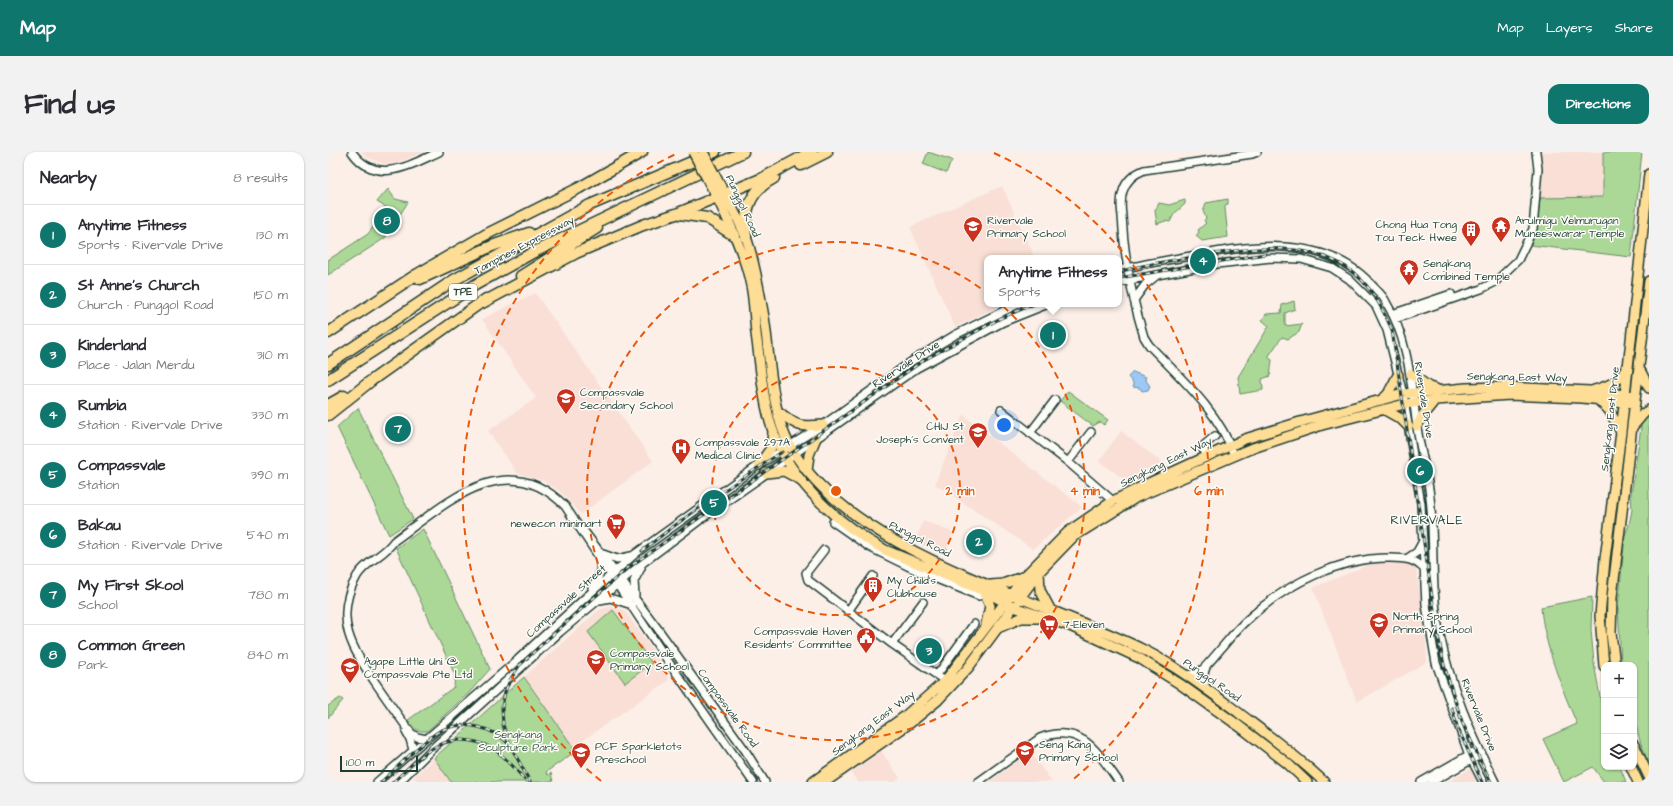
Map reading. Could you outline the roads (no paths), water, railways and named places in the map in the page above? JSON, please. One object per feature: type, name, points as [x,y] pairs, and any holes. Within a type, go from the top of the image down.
[{"type":"highway","name":"Tampines Expressway","points":[[328,364],[454,280],[590,205],[715,152]]},
{"type":"highway","name":"Tampines Expressway","points":[[328,380],[475,285],[534,252],[743,152]]},
{"type":"highway","points":[[482,303],[576,253],[763,178],[811,152]]},
{"type":"highway","points":[[676,214],[707,218],[740,237],[750,199],[756,191],[767,182],[787,171],[828,152]]},
{"type":"highway","points":[[328,334],[416,275],[486,235],[579,188],[640,153]]},
{"type":"highway","points":[[787,171],[798,160]]},
{"type":"highway","points":[[371,305],[410,284],[590,205]]},
{"type":"highway","points":[[328,415],[372,380],[505,286],[611,219],[615,213]]},
{"type":"highway","points":[[328,405],[372,380]]},
{"type":"main road","name":"Punggol Road","points":[[693,152],[720,195]]},
{"type":"main road","name":"Punggol Road","points":[[703,152],[720,195],[740,237],[758,286],[778,412],[792,449],[807,471],[838,501],[880,532],[984,591],[1046,619],[1070,626],[1139,658],[1180,684],[1239,726],[1287,763],[1307,782]]},
{"type":"main road","name":"Sengkang East Drive","points":[[1604,662],[1601,632],[1601,605],[1606,546],[1625,399],[1649,174]]},
{"type":"main road","name":"Punggol Road","points":[[740,237],[751,283],[756,340],[769,417],[773,430],[784,455],[805,486],[838,522],[871,545],[924,570],[965,587],[1016,596],[1145,650],[1206,689],[1292,753],[1324,782]]},
{"type":"main road","name":"Sengkang East Drive","points":[[1615,662],[1611,633],[1612,597],[1649,281]]},
{"type":"main road","points":[[1639,364],[1642,376],[1649,388]]},
{"type":"main road","points":[[1590,391],[1614,384],[1621,377],[1628,365]]},
{"type":"main road","points":[[1411,374],[1429,387],[1440,390]]},
{"type":"main road","points":[[1382,400],[1388,394],[1398,375]]},
{"type":"main road","name":"Sengkang East Way","points":[[1016,596],[1026,575],[1068,532],[1113,501],[1231,445],[1300,422],[1403,394],[1440,390],[1505,387],[1590,391],[1635,400]]},
{"type":"main road","name":"Sengkang East Way","points":[[813,782],[904,717],[945,681],[984,630],[1073,537],[1137,497],[1234,455],[1322,425],[1405,404],[1436,400],[1515,395],[1597,400],[1625,399]]},
{"type":"main road","points":[[1385,410],[1412,426],[1436,400]]},
{"type":"main road","points":[[1597,400],[1610,410],[1621,432]]},
{"type":"main road","points":[[1632,428],[1649,410]]},
{"type":"main road","points":[[778,412],[802,427],[823,425]]},
{"type":"main road","points":[[759,465],[771,448],[773,430]]},
{"type":"main road","points":[[807,471],[809,455],[816,438]]},
{"type":"main road","points":[[766,473],[784,471],[796,477],[805,486]]},
{"type":"main road","points":[[1039,572],[1040,590],[1050,609]]},
{"type":"main road","points":[[984,630],[990,606],[984,591],[1026,575]]},
{"type":"main road","name":"Sengkang East Way","points":[[825,782],[910,723],[938,700],[968,668],[997,628],[1010,604]]},
{"type":"main road","points":[[997,628],[1021,618],[1046,619]]},
{"type":"main road","points":[[1637,751],[1649,777]]},
{"type":"main road","points":[[1632,770],[1638,782]]},
{"type":"street","points":[[352,152],[368,166],[384,171],[401,170],[439,152]]},
{"type":"street","points":[[1234,455],[1231,445],[1220,425],[1199,397],[1149,345],[1144,337],[1129,280],[1121,222],[1117,208],[1118,196],[1126,179],[1135,170],[1159,162],[1240,152]]},
{"type":"street","points":[[1121,222],[1122,192],[1128,182],[1137,173],[1162,166],[1252,154],[1256,152]]},
{"type":"street","points":[[1511,264],[1523,244],[1529,228],[1533,203],[1534,173],[1531,152]]},
{"type":"street","points":[[1393,317],[1496,282],[1524,249],[1533,229],[1538,169],[1536,152]]},
{"type":"street","name":"Rivervale Drive","points":[[1122,269],[1256,246],[1307,250],[1340,259],[1356,270],[1386,300],[1400,331],[1414,392],[1412,426],[1421,504],[1426,605],[1436,664],[1443,688],[1470,757],[1483,782]]},
{"type":"street","name":"Rivervale Drive","points":[[1122,281],[1217,264],[1271,258],[1301,259],[1332,268],[1349,279],[1376,306],[1387,330],[1430,496],[1439,633],[1454,685],[1480,752],[1495,782]]},
{"type":"street","points":[[1134,300],[1145,285],[1157,274]]},
{"type":"street","name":"Rivervale Drive","points":[[784,455],[912,361],[934,347],[1012,307]]},
{"type":"street","name":"Rivervale Drive","points":[[792,449],[816,438],[917,368],[1003,322],[1040,307]]},
{"type":"street","points":[[1030,433],[1055,400]]},
{"type":"street","points":[[1001,410],[1068,462],[1113,501]]},
{"type":"street","points":[[1068,462],[1091,432]]},
{"type":"street","points":[[1207,456],[1202,447],[1215,436]]},
{"type":"street","name":"Compassvale Street","points":[[377,782],[514,663],[635,554],[759,465],[784,455]]},
{"type":"street","name":"Compassvale Street","points":[[399,782],[525,664],[620,582],[644,562],[766,473],[784,455]]},
{"type":"street","name":"Compassvale Road","points":[[394,541],[464,492],[488,482],[509,479],[519,480],[534,484],[550,493],[565,506],[579,527],[588,534],[613,573],[635,596],[745,750],[765,782]]},
{"type":"street","points":[[1408,558],[1417,552],[1423,540]]},
{"type":"street","points":[[394,541],[391,546],[368,563],[358,575],[347,605],[347,624],[351,643],[374,681],[411,732],[417,737],[426,739]]},
{"type":"street","points":[[394,541],[388,542],[368,557],[354,574],[343,602],[342,619],[345,637],[350,650],[410,739],[413,750]]},
{"type":"street","points":[[824,550],[806,573],[806,576],[892,644],[945,681]]},
{"type":"street","points":[[586,597],[596,583],[601,572],[602,557],[623,559],[635,554]]},
{"type":"street","points":[[1185,675],[1197,674],[1207,665],[1249,618],[1279,595],[1305,579],[1324,571],[1372,557],[1408,558],[1418,562],[1424,569]]},
{"type":"street","points":[[635,596],[634,581],[644,562]]},
{"type":"street","points":[[848,610],[873,576]]},
{"type":"street","name":"Compassvale Road","points":[[620,582],[632,605],[670,664],[753,782]]},
{"type":"street","points":[[598,601],[610,598],[632,605]]},
{"type":"street","points":[[892,644],[923,602]]},
{"type":"street","points":[[937,675],[974,624]]},
{"type":"street","points":[[1206,689],[1203,677],[1207,665]]},
{"type":"street","points":[[978,782],[1040,738],[1051,735],[1065,734],[1078,737],[1090,744],[1119,782]]},
{"type":"street","points":[[1421,782],[1480,752]]},
{"type":"street","points":[[1432,782],[1470,757]]},
{"type":"water","points":[[1133,372],[1146,377],[1145,379],[1150,386],[1148,390],[1142,391],[1140,388],[1133,387],[1133,383],[1128,377]]},
{"type":"railway","points":[[1122,271],[1156,263],[1232,251],[1271,248],[1291,249],[1310,252],[1329,258],[1346,267],[1354,273],[1374,295],[1392,330],[1437,630],[1444,665],[1462,722],[1491,782]]},
{"type":"railway","points":[[1122,278],[1265,254]]},
{"type":"railway","points":[[530,782],[510,745],[503,725],[502,707],[505,692],[510,680],[519,666],[625,570],[924,360],[1001,318],[1026,307]]},
{"type":"railway","points":[[642,551],[710,500],[782,452]]},
{"type":"railway","points":[[1452,708],[1457,726],[1482,782]]},
{"type":"railway","points":[[381,782],[428,739],[436,733],[451,727],[478,727],[495,734],[510,745]]},
{"type":"railway","points":[[393,782],[417,760],[433,748],[445,742],[459,740],[470,740],[488,746],[510,763],[524,779]]},
{"type":"place","name":"Common Green","points":[[387,221]]},
{"type":"place","name":"Rivervale Primary School","points":[[973,243]]},
{"type":"place","name":"Arulmigu Velmurugan Muneeswarar Temple","points":[[1501,243]]},
{"type":"place","name":"Chong Hua Tong Tou Teck Hwee","points":[[1471,247]]},
{"type":"place","name":"Rumbia","points":[[1203,261]]},
{"type":"place","name":"Sengkang Combined Temple","points":[[1409,286]]},
{"type":"place","name":"Anytime Fitness","points":[[1053,335]]},
{"type":"place","name":"Compassvale Secondary School","points":[[566,415]]},
{"type":"place","name":"My First Skool","points":[[398,429]]},
{"type":"place","name":"CHIJ St Joseph's Convent","points":[[978,449]]},
{"type":"place","name":"Compassvale 297A Medical Clinic","points":[[681,465]]},
{"type":"place","name":"Bakau","points":[[1420,471]]},
{"type":"place","name":"Compassvale","points":[[714,503]]},
{"type":"place","name":"newecon minimart","points":[[616,540]]},
{"type":"place","name":"St Anne's Church","points":[[979,542]]},
{"type":"place","name":"My Child's Clubhouse","points":[[873,603]]},
{"type":"place","name":"North Spring Primary School","points":[[1379,639]]},
{"type":"place","name":"7-Eleven","points":[[1049,641]]},
{"type":"place","name":"Kinderland","points":[[929,651]]},
{"type":"place","name":"Compassvale Haven Residents' Committee","points":[[866,654]]},
{"type":"place","name":"Compassvale Primary School","points":[[596,676]]},
{"type":"place","name":"Agape Little Uni @ Compassvale Pte Ltd","points":[[350,684]]},
{"type":"place","name":"Seng Kang Primary School","points":[[1025,767]]},
{"type":"place","name":"PCF Sparkletots Preschool","points":[[581,769]]},
{"type":"district","name":"RIVERVALE","points":[[1427,520]]},
{"type":"park label","name":"Sengkang Sculpture Park","points":[[518,740]]}]
